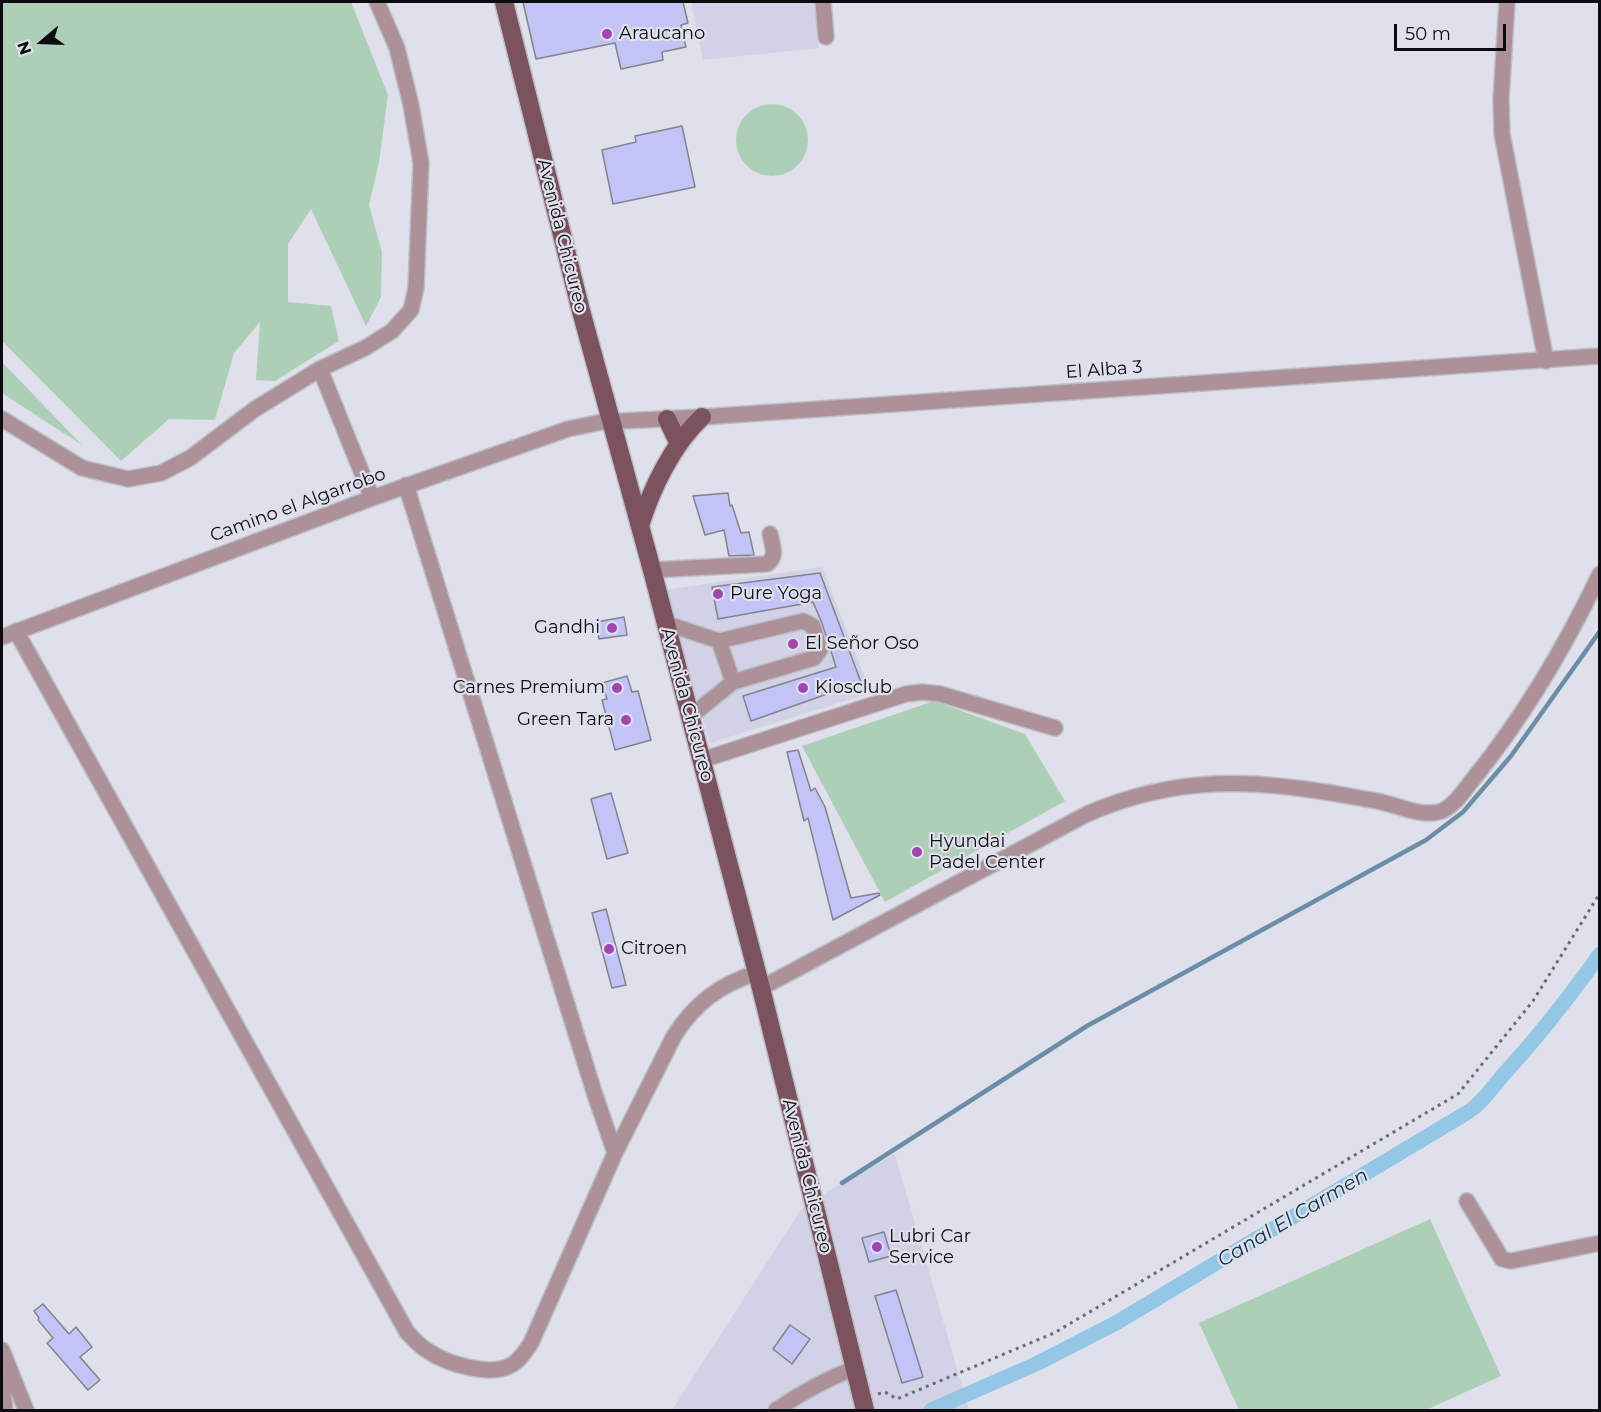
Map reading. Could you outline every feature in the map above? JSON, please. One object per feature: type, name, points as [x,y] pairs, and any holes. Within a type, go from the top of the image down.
[{"type":"main road","name":"Avenida Chicureo","points":[[504,2],[611,422],[666,622],[759,981],[864,1406]]},
{"type":"main road","points":[[640,526],[650,497],[679,444],[702,417]]},
{"type":"main road","points":[[667,419],[679,444]]},
{"type":"street","points":[[2,419],[82,468],[128,479],[161,473],[190,458],[255,409],[320,369],[365,348],[392,331],[411,310],[416,288],[421,163],[411,105],[397,48],[377,2]]},
{"type":"street","points":[[823,2],[826,36]]},
{"type":"street","points":[[1508,2],[1502,134],[1546,361]]},
{"type":"street","name":"El Alba 3","points":[[611,422],[1599,356]]},
{"type":"street","points":[[320,369],[372,498]]},
{"type":"street","name":"Camino el Algarrobo","points":[[9,634],[406,485],[568,429],[591,423],[611,422]]},
{"type":"street","points":[[406,485],[615,1153]]},
{"type":"street","points":[[652,570],[768,564],[775,555],[770,534]]},
{"type":"street","points":[[9,634],[407,1332],[416,1342],[439,1358],[476,1368],[497,1370],[519,1360],[531,1342],[615,1153],[683,1022],[694,1008],[717,989],[736,980],[759,981],[1087,814],[1142,794],[1179,786],[1235,783],[1319,790],[1384,802],[1422,813],[1444,810],[1459,797],[1528,705],[1565,644],[1599,574]]},
{"type":"street","points":[[666,622],[719,641],[803,621],[813,626],[818,638],[820,650],[814,658],[733,682],[690,717]]},
{"type":"street","points":[[719,641],[733,682]]},
{"type":"street","points":[[702,760],[906,694],[922,692],[940,694],[1055,728]]},
{"type":"street","points":[[1467,1200],[1502,1259],[1511,1262],[1599,1244]]},
{"type":"street","points":[[2,1350],[26,1410]]},
{"type":"street","points":[[776,1410],[832,1377],[855,1368]]},
{"type":"street","points":[[2,1382],[5,1410]]},
{"type":"path","points":[[864,1406],[885,1392],[897,1399],[1054,1333],[1458,1094],[1533,1001],[1599,892]]},
{"type":"shaded area","points":[[691,2],[814,2],[819,48],[703,60]]},
{"type":"shaded area","points":[[822,567],[871,693],[710,743],[664,590]]},
{"type":"shaded area","points":[[895,1154],[969,1410],[672,1410],[804,1205]]},
{"type":"green space","points":[[2,2],[351,2],[388,95],[379,162],[369,205],[382,252],[381,297],[366,326],[311,209],[288,244],[288,302],[331,306],[339,341],[275,381],[256,380],[260,322],[234,353],[215,420],[169,419],[121,461],[2,341]]},
{"type":"green space","points":[[779,104],[798,114],[806,126],[808,140],[806,154],[798,166],[786,174],[765,176],[746,166],[738,154],[736,133],[746,114],[758,106]]},
{"type":"green space","points":[[2,362],[82,445],[2,393]]},
{"type":"green space","name":"Hyundai Padel Center","points":[[934,701],[1025,734],[1065,801],[885,902],[802,746]]},
{"type":"green space","points":[[1430,1219],[1501,1376],[1426,1410],[1239,1410],[1199,1323]]},
{"type":"building","name":"Araucano","points":[[523,2],[683,2],[688,23],[681,25],[686,47],[662,52],[663,60],[621,69],[615,43],[536,59]]},
{"type":"building","points":[[682,126],[695,187],[613,204],[602,150],[636,142],[635,136]]},
{"type":"building","points":[[728,493],[730,506],[732,505],[741,533],[749,532],[754,555],[729,556],[724,530],[705,535],[693,496]]},
{"type":"building","points":[[820,573],[861,682],[751,721],[743,696],[836,667],[813,602],[718,619],[712,587]]},
{"type":"building","name":"Gandhi","points":[[624,617],[627,635],[599,639],[596,622]]},
{"type":"building","name":"Green Tara","points":[[627,676],[632,692],[638,691],[651,740],[615,750],[602,700],[607,699],[602,683]]},
{"type":"building","points":[[798,750],[811,791],[815,788],[825,807],[851,898],[879,893],[880,895],[833,920],[808,818],[804,821],[787,752]]},
{"type":"building","points":[[611,793],[628,853],[607,859],[591,799]]},
{"type":"building","name":"Citroen","points":[[606,909],[626,985],[612,988],[592,913]]},
{"type":"building","name":"Lubri Car Service","points":[[884,1232],[891,1256],[869,1262],[862,1238]]},
{"type":"building","points":[[896,1290],[923,1377],[902,1383],[875,1296]]},
{"type":"building","points":[[43,1304],[69,1334],[76,1327],[92,1347],[80,1357],[100,1380],[88,1390],[47,1343],[53,1338],[38,1320],[34,1311]]},
{"type":"building","points":[[790,1325],[810,1339],[792,1364],[773,1349]]},
{"type":"waterway","points":[[842,1183],[1087,1026],[1426,840],[1463,812],[1511,756],[1600,631]]},
{"type":"waterway","name":"Canal El Carmen","points":[[931,1410],[1036,1364],[1116,1323],[1468,1112],[1482,1100],[1541,1031],[1600,954]]},
{"type":"place","name":"Araucano","points":[[607,34]]},
{"type":"place","name":"Pure Yoga","points":[[718,594]]},
{"type":"place","name":"Gandhi","points":[[612,628]]},
{"type":"place","name":"El Señor Oso","points":[[793,644]]},
{"type":"place","name":"Carnes Premium","points":[[617,688]]},
{"type":"place","name":"Kiosclub","points":[[803,688]]},
{"type":"place","name":"Green Tara","points":[[626,720]]},
{"type":"place","name":"Hyundai Padel Center","points":[[917,852]]},
{"type":"place","name":"Citroen","points":[[609,949]]},
{"type":"place","name":"Lubri Car Service","points":[[877,1247]]}]
